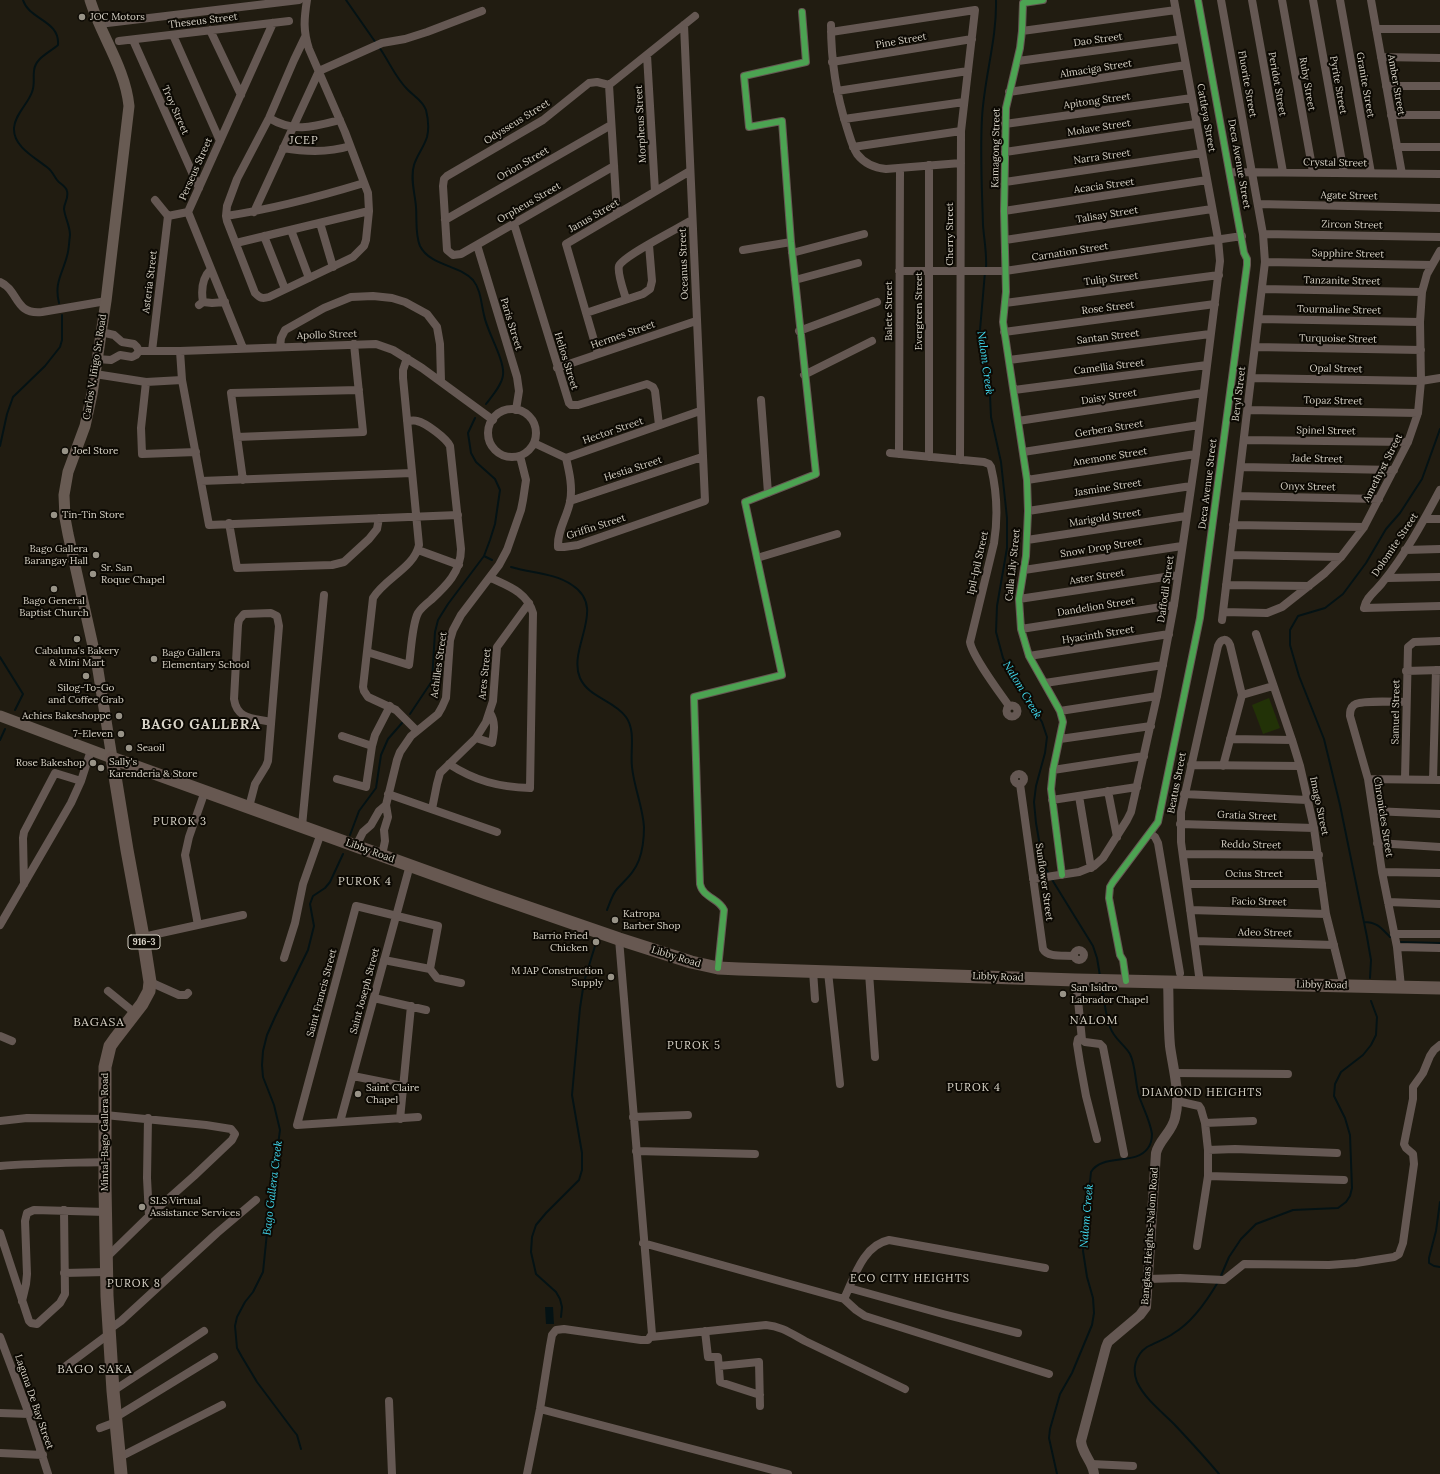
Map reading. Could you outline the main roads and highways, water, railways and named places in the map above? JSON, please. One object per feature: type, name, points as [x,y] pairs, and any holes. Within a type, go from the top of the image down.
[{"type":"main road","name":"Carlos V. Iñigo Sr. Road","points":[[90,0],[99,24],[123,75],[128,91],[129,106],[106,301],[95,374],[85,426],[68,472],[65,485],[64,506],[69,538],[97,664],[112,758]]},
{"type":"main road","name":"Libby Road","points":[[0,716],[356,846],[619,939],[691,962],[718,968],[1080,980],[1440,988]]},
{"type":"main road","name":"Mintal-Bago Gallera Road","points":[[112,758],[126,850],[150,982],[146,997],[114,1039],[105,1067],[106,1272],[113,1391],[121,1474]]},
{"type":"waterway","points":[[23,0],[26,7],[31,12],[54,30],[58,45],[43,56],[35,66],[33,89],[17,118],[14,128],[17,141],[21,146],[49,169],[67,191],[64,209],[70,235],[68,254],[59,279],[57,290],[59,303]]},
{"type":"waterway","name":"Bago Gallera Creek","points":[[346,0],[376,43]]},
{"type":"waterway","name":"Nalom Creek","points":[[986,268],[981,172],[981,131],[985,88],[995,30],[996,0]]},
{"type":"waterway","name":"Bago Gallera Creek","points":[[379,47],[400,81],[421,101],[426,110],[428,124],[427,137],[415,161],[412,175],[416,207],[417,237],[420,246],[425,253],[438,262],[461,271],[473,280],[478,288],[486,322],[499,354],[503,369],[501,383],[486,404]]},
{"type":"waterway","name":"Nalom Creek","points":[[985,272],[980,330],[982,346],[989,374],[991,417],[1001,462],[1007,518],[1007,548],[997,606],[996,632],[1003,658],[1014,679],[1042,722],[1047,737],[1034,802],[1041,852],[1045,867],[1049,874]]},
{"type":"waterway","points":[[0,446],[7,414],[13,397],[45,366],[60,347],[62,340],[62,315]]},
{"type":"waterway","name":"Bago Gallera Creek","points":[[410,714],[432,681],[435,632],[438,620],[448,604],[484,556],[495,524],[500,490],[495,479],[476,462],[471,453],[468,433],[475,418]]},
{"type":"waterway","points":[[1370,978],[1371,960],[1340,805],[1324,739],[1299,676],[1290,645],[1290,630],[1298,616],[1325,608],[1343,594],[1366,563],[1386,529],[1400,513],[1422,479],[1440,429]]},
{"type":"waterway","points":[[484,556],[492,560]]},
{"type":"waterway","points":[[511,567],[558,578],[572,585],[582,594],[587,605],[587,617],[578,654],[577,666],[580,678],[584,685],[595,695],[621,711],[626,717],[631,728],[632,767],[643,820],[643,844],[635,869],[615,891],[607,910]]},
{"type":"waterway","points":[[0,657],[23,694],[15,710]]},
{"type":"waterway","name":"Bago Gallera Creek","points":[[350,835],[359,811],[376,788],[381,755],[388,739],[402,723]]},
{"type":"waterway","points":[[0,740],[5,729]]},
{"type":"waterway","name":"Bago Gallera Creek","points":[[301,1449],[297,1435],[257,1382],[237,1348],[235,1326],[237,1317],[245,1302],[253,1292],[263,1272],[280,1130],[274,1105],[263,1077],[263,1051],[267,1035],[275,1017],[308,950],[314,926],[310,904],[313,896],[325,888],[330,882],[343,854]]},
{"type":"waterway","name":"Nalom Creek","points":[[1051,878],[1093,946],[1100,976]]},
{"type":"waterway","points":[[1364,922],[1376,924],[1390,937]]},
{"type":"waterway","points":[[1401,942],[1440,943]]},
{"type":"waterway","points":[[561,1317],[562,1307],[556,1292],[536,1274],[531,1252],[532,1237],[536,1225],[579,1180],[582,1170],[582,1153],[572,1095],[580,1008],[584,982],[595,946]]},
{"type":"waterway","name":"Nalom Creek","points":[[1057,1474],[1049,1438],[1050,1429],[1060,1394],[1072,1373],[1092,1325],[1094,1313],[1093,1298],[1087,1277],[1083,1251],[1091,1172],[1096,1166],[1103,1163],[1136,1157],[1143,1153],[1151,1143],[1152,1137],[1150,1124],[1138,1091],[1132,1059],[1128,1050],[1114,1035],[1108,1022],[1102,985]]},
{"type":"waterway","points":[[1220,1278],[1229,1257],[1241,1239],[1256,1224],[1293,1210],[1338,1208],[1346,1202],[1350,1196],[1352,1188],[1350,1135],[1345,1118],[1334,1096],[1335,1084],[1341,1072],[1363,1055],[1371,1045],[1376,1035],[1377,1017],[1371,1001]]},
{"type":"waterway","points":[[1440,1202],[1436,1231],[1429,1258],[1429,1263],[1440,1267]]},
{"type":"waterway","points":[[1218,1282],[1204,1303],[1187,1323],[1171,1335],[1143,1350],[1137,1358],[1135,1373],[1140,1388],[1149,1399],[1174,1424],[1219,1474]]},
{"type":"place","name":"JOC Motors","points":[[82,17]]},
{"type":"place","name":"Joel Store","points":[[65,451]]},
{"type":"place","name":"Tin-Tin Store","points":[[54,515]]},
{"type":"place","name":"Bago Gallera Barangay Hall","points":[[96,555]]},
{"type":"place","name":"Sr. San Roque Chapel","points":[[93,574]]},
{"type":"place","name":"Bago General Baptist Church","points":[[54,589]]},
{"type":"place","name":"Cabaluna's Bakery & Mini Mart","points":[[77,639]]},
{"type":"place","name":"Bago Gallera Elementary School","points":[[154,659]]},
{"type":"place","name":"Silog-To-Go and Coffee Grab","points":[[86,676]]},
{"type":"place","name":"Achies Bakeshoppe","points":[[119,716]]},
{"type":"place","name":"7-Eleven","points":[[121,734]]},
{"type":"place","name":"Seaoil","points":[[129,748]]},
{"type":"place","name":"Rose Bakeshop","points":[[93,763]]},
{"type":"place","name":"Sally's Karenderia & Store","points":[[101,768]]},
{"type":"place","name":"Katropa Barber Shop","points":[[615,920]]},
{"type":"place","name":"Barrio Fried Chicken","points":[[596,942]]},
{"type":"place","name":"M JAP Construction Supply","points":[[611,977]]},
{"type":"place","name":"San Isidro Labrador Chapel","points":[[1063,994]]},
{"type":"place","name":"Saint Claire Chapel","points":[[358,1094]]},
{"type":"place","name":"SLS Virtual Assistance Services","points":[[142,1207]]},
{"type":"district","name":"JCEP","points":[[304,141]]},
{"type":"district","name":"BAGO GALLERA","points":[[201,725]]},
{"type":"district","name":"PUROK 3","points":[[180,822]]},
{"type":"district","name":"PUROK 4","points":[[365,882]]},
{"type":"district","name":"NALOM","points":[[1094,1021]]},
{"type":"district","name":"BAGASA","points":[[99,1023]]},
{"type":"district","name":"PUROK 5","points":[[694,1046]]},
{"type":"district","name":"PUROK 4","points":[[974,1088]]},
{"type":"district","name":"DIAMOND HEIGHTS","points":[[1202,1093]]},
{"type":"district","name":"ECO CITY HEIGHTS","points":[[910,1279]]},
{"type":"district","name":"PUROK 8","points":[[134,1284]]},
{"type":"district","name":"BAGO SAKA","points":[[95,1370]]}]
